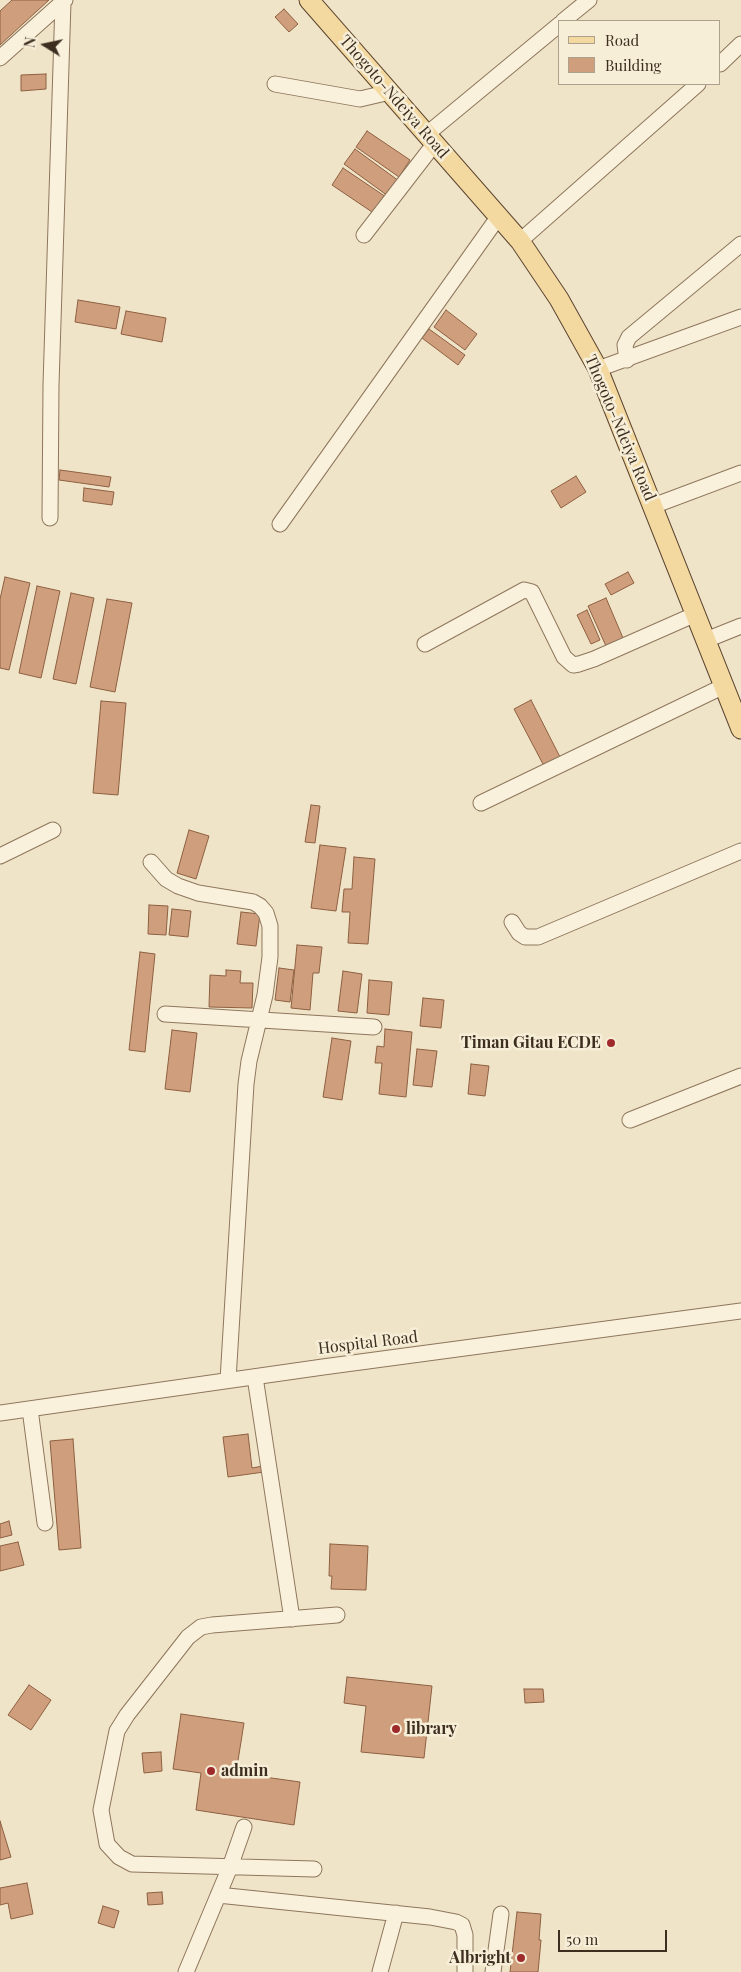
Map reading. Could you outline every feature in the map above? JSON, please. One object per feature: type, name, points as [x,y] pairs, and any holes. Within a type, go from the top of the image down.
[{"type":"main road","name":"Thogoto-Ndeiya Road","points":[[309,0],[520,241],[559,299],[598,369],[741,728]]},
{"type":"street","points":[[564,20],[589,0]]},
{"type":"street","points":[[0,58],[64,1]]},
{"type":"street","points":[[50,518],[51,385],[64,1]]},
{"type":"street","points":[[364,235],[431,138],[558,26]]},
{"type":"street","points":[[721,63],[741,44]]},
{"type":"street","points":[[275,84],[360,98],[390,92]]},
{"type":"street","points":[[520,241],[697,85]]},
{"type":"street","points":[[280,524],[498,216]]},
{"type":"street","points":[[627,360],[625,345],[629,337],[741,244]]},
{"type":"street","points":[[598,369],[741,318]]},
{"type":"street","points":[[653,506],[741,473]]},
{"type":"street","points":[[425,644],[524,590],[532,592],[564,657],[573,665],[594,659],[696,614]]},
{"type":"street","points":[[706,640],[741,626]]},
{"type":"street","points":[[481,803],[724,686]]},
{"type":"street","points":[[0,856],[53,830]]},
{"type":"street","points":[[512,922],[519,933],[525,937],[538,937],[741,851]]},
{"type":"street","points":[[151,862],[166,878],[178,886],[198,893],[253,902],[266,913],[270,926],[270,957],[265,995],[249,1061],[246,1084],[228,1380]]},
{"type":"street","points":[[165,1014],[374,1027]]},
{"type":"street","points":[[630,1120],[741,1076]]},
{"type":"street","name":"Hospital Road","points":[[0,1413],[228,1380],[741,1312]]},
{"type":"street","points":[[256,1377],[292,1619]]},
{"type":"street","points":[[30,1409],[46,1523]]},
{"type":"street","points":[[314,1869],[132,1864],[119,1856],[107,1844],[102,1810],[117,1731],[127,1715],[188,1637],[201,1627],[337,1615]]},
{"type":"street","points":[[193,1970],[218,1895],[230,1868],[244,1827]]},
{"type":"street","points":[[218,1895],[396,1913],[456,1922],[462,1925],[465,1935],[465,1972]]},
{"type":"street","points":[[380,1972],[396,1913]]},
{"type":"street","points":[[493,1972],[501,1914]]},
{"type":"building","points":[[12,0],[49,0],[0,45],[0,11]]},
{"type":"building","points":[[284,9],[298,24],[289,32],[275,17]]},
{"type":"building","points":[[46,74],[46,89],[21,91],[21,75]]},
{"type":"building","points":[[367,131],[410,160],[399,177],[356,147]]},
{"type":"building","points":[[355,149],[399,181],[388,196],[344,164]]},
{"type":"building","points":[[343,168],[386,197],[375,214],[332,185]]},
{"type":"building","points":[[78,300],[120,307],[116,329],[75,322]]},
{"type":"building","points":[[446,310],[477,334],[465,350],[434,327]]},
{"type":"building","points":[[126,311],[166,318],[162,342],[121,334]]},
{"type":"building","points":[[429,329],[465,355],[458,365],[422,338]]},
{"type":"building","points":[[60,470],[111,477],[109,487],[59,480]]},
{"type":"building","points":[[576,476],[586,492],[561,508],[551,491]]},
{"type":"building","points":[[84,488],[114,492],[112,505],[83,501]]},
{"type":"building","points":[[628,572],[634,583],[611,595],[605,584]]},
{"type":"building","points":[[5,577],[30,583],[9,670],[0,668],[0,599]]},
{"type":"building","points":[[37,586],[60,591],[41,678],[19,673]]},
{"type":"building","points":[[71,593],[94,598],[76,684],[53,679]]},
{"type":"building","points":[[606,598],[623,638],[606,646],[588,606]]},
{"type":"building","points":[[107,599],[132,603],[115,692],[90,687]]},
{"type":"building","points":[[587,610],[600,640],[591,644],[577,615]]},
{"type":"building","points":[[531,700],[560,757],[544,766],[514,709]]},
{"type":"building","points":[[101,701],[126,703],[118,795],[93,793]]},
{"type":"building","points":[[311,805],[320,806],[315,843],[305,842]]},
{"type":"building","points":[[189,830],[209,836],[196,879],[177,873]]},
{"type":"building","points":[[320,845],[346,848],[336,911],[311,908]]},
{"type":"building","points":[[354,857],[375,859],[368,944],[348,943],[350,912],[342,912],[344,889],[352,889]]},
{"type":"building","points":[[149,905],[168,906],[166,935],[148,934]]},
{"type":"building","points":[[172,909],[191,911],[188,937],[169,935]]},
{"type":"building","points":[[241,912],[260,914],[256,946],[237,944]]},
{"type":"building","points":[[297,945],[322,947],[319,973],[313,973],[310,1010],[291,1008]]},
{"type":"building","points":[[140,952],[155,954],[145,1052],[129,1050]]},
{"type":"building","points":[[279,968],[294,970],[290,1002],[275,1000]]},
{"type":"building","points":[[226,970],[241,971],[240,983],[253,983],[252,1008],[209,1007],[210,975],[226,976]]},
{"type":"building","points":[[343,971],[362,974],[357,1013],[338,1011]]},
{"type":"building","points":[[369,980],[392,982],[389,1015],[367,1013]]},
{"type":"building","points":[[423,998],[444,1000],[441,1028],[420,1026]]},
{"type":"building","points":[[385,1029],[412,1032],[406,1097],[379,1094],[382,1063],[375,1063],[377,1046],[384,1047]]},
{"type":"building","points":[[172,1030],[197,1033],[190,1092],[165,1089]]},
{"type":"building","points":[[332,1038],[351,1041],[342,1100],[323,1097]]},
{"type":"building","points":[[417,1049],[437,1051],[432,1087],[413,1085]]},
{"type":"building","points":[[471,1064],[489,1066],[485,1096],[468,1094]]},
{"type":"building","points":[[248,1434],[252,1468],[263,1466],[264,1472],[228,1477],[223,1437]]},
{"type":"building","points":[[73,1439],[81,1548],[59,1550],[50,1441]]},
{"type":"building","points":[[9,1521],[12,1535],[0,1538],[0,1524]]},
{"type":"building","points":[[18,1542],[24,1565],[0,1571],[0,1546]]},
{"type":"building","points":[[330,1544],[368,1546],[366,1590],[331,1589],[332,1576],[329,1576]]},
{"type":"building","name":"library","points":[[347,1677],[432,1686],[424,1758],[361,1752],[366,1706],[344,1703]]},
{"type":"building","points":[[29,1685],[51,1700],[31,1730],[8,1715]]},
{"type":"building","points":[[524,1689],[543,1689],[544,1702],[525,1703]]},
{"type":"building","name":"admin","points":[[181,1714],[244,1723],[236,1773],[300,1782],[294,1825],[196,1810],[201,1773],[173,1769]]},
{"type":"building","points":[[161,1752],[162,1771],[144,1773],[142,1753]]},
{"type":"building","points":[[0,1821],[11,1857],[0,1860]]},
{"type":"building","points":[[27,1883],[33,1914],[11,1919],[8,1903],[0,1905],[0,1888]]},
{"type":"building","points":[[162,1892],[163,1904],[148,1905],[147,1893]]},
{"type":"building","points":[[103,1906],[119,1911],[114,1928],[98,1923]]},
{"type":"building","points":[[517,1912],[541,1914],[538,1972],[510,1972]]},
{"type":"place","name":"Timan Gitau ECDE","points":[[611,1043]]},
{"type":"place","name":"library","points":[[396,1729]]},
{"type":"place","name":"admin","points":[[211,1771]]},
{"type":"place","name":"Albright","points":[[521,1958]]}]
